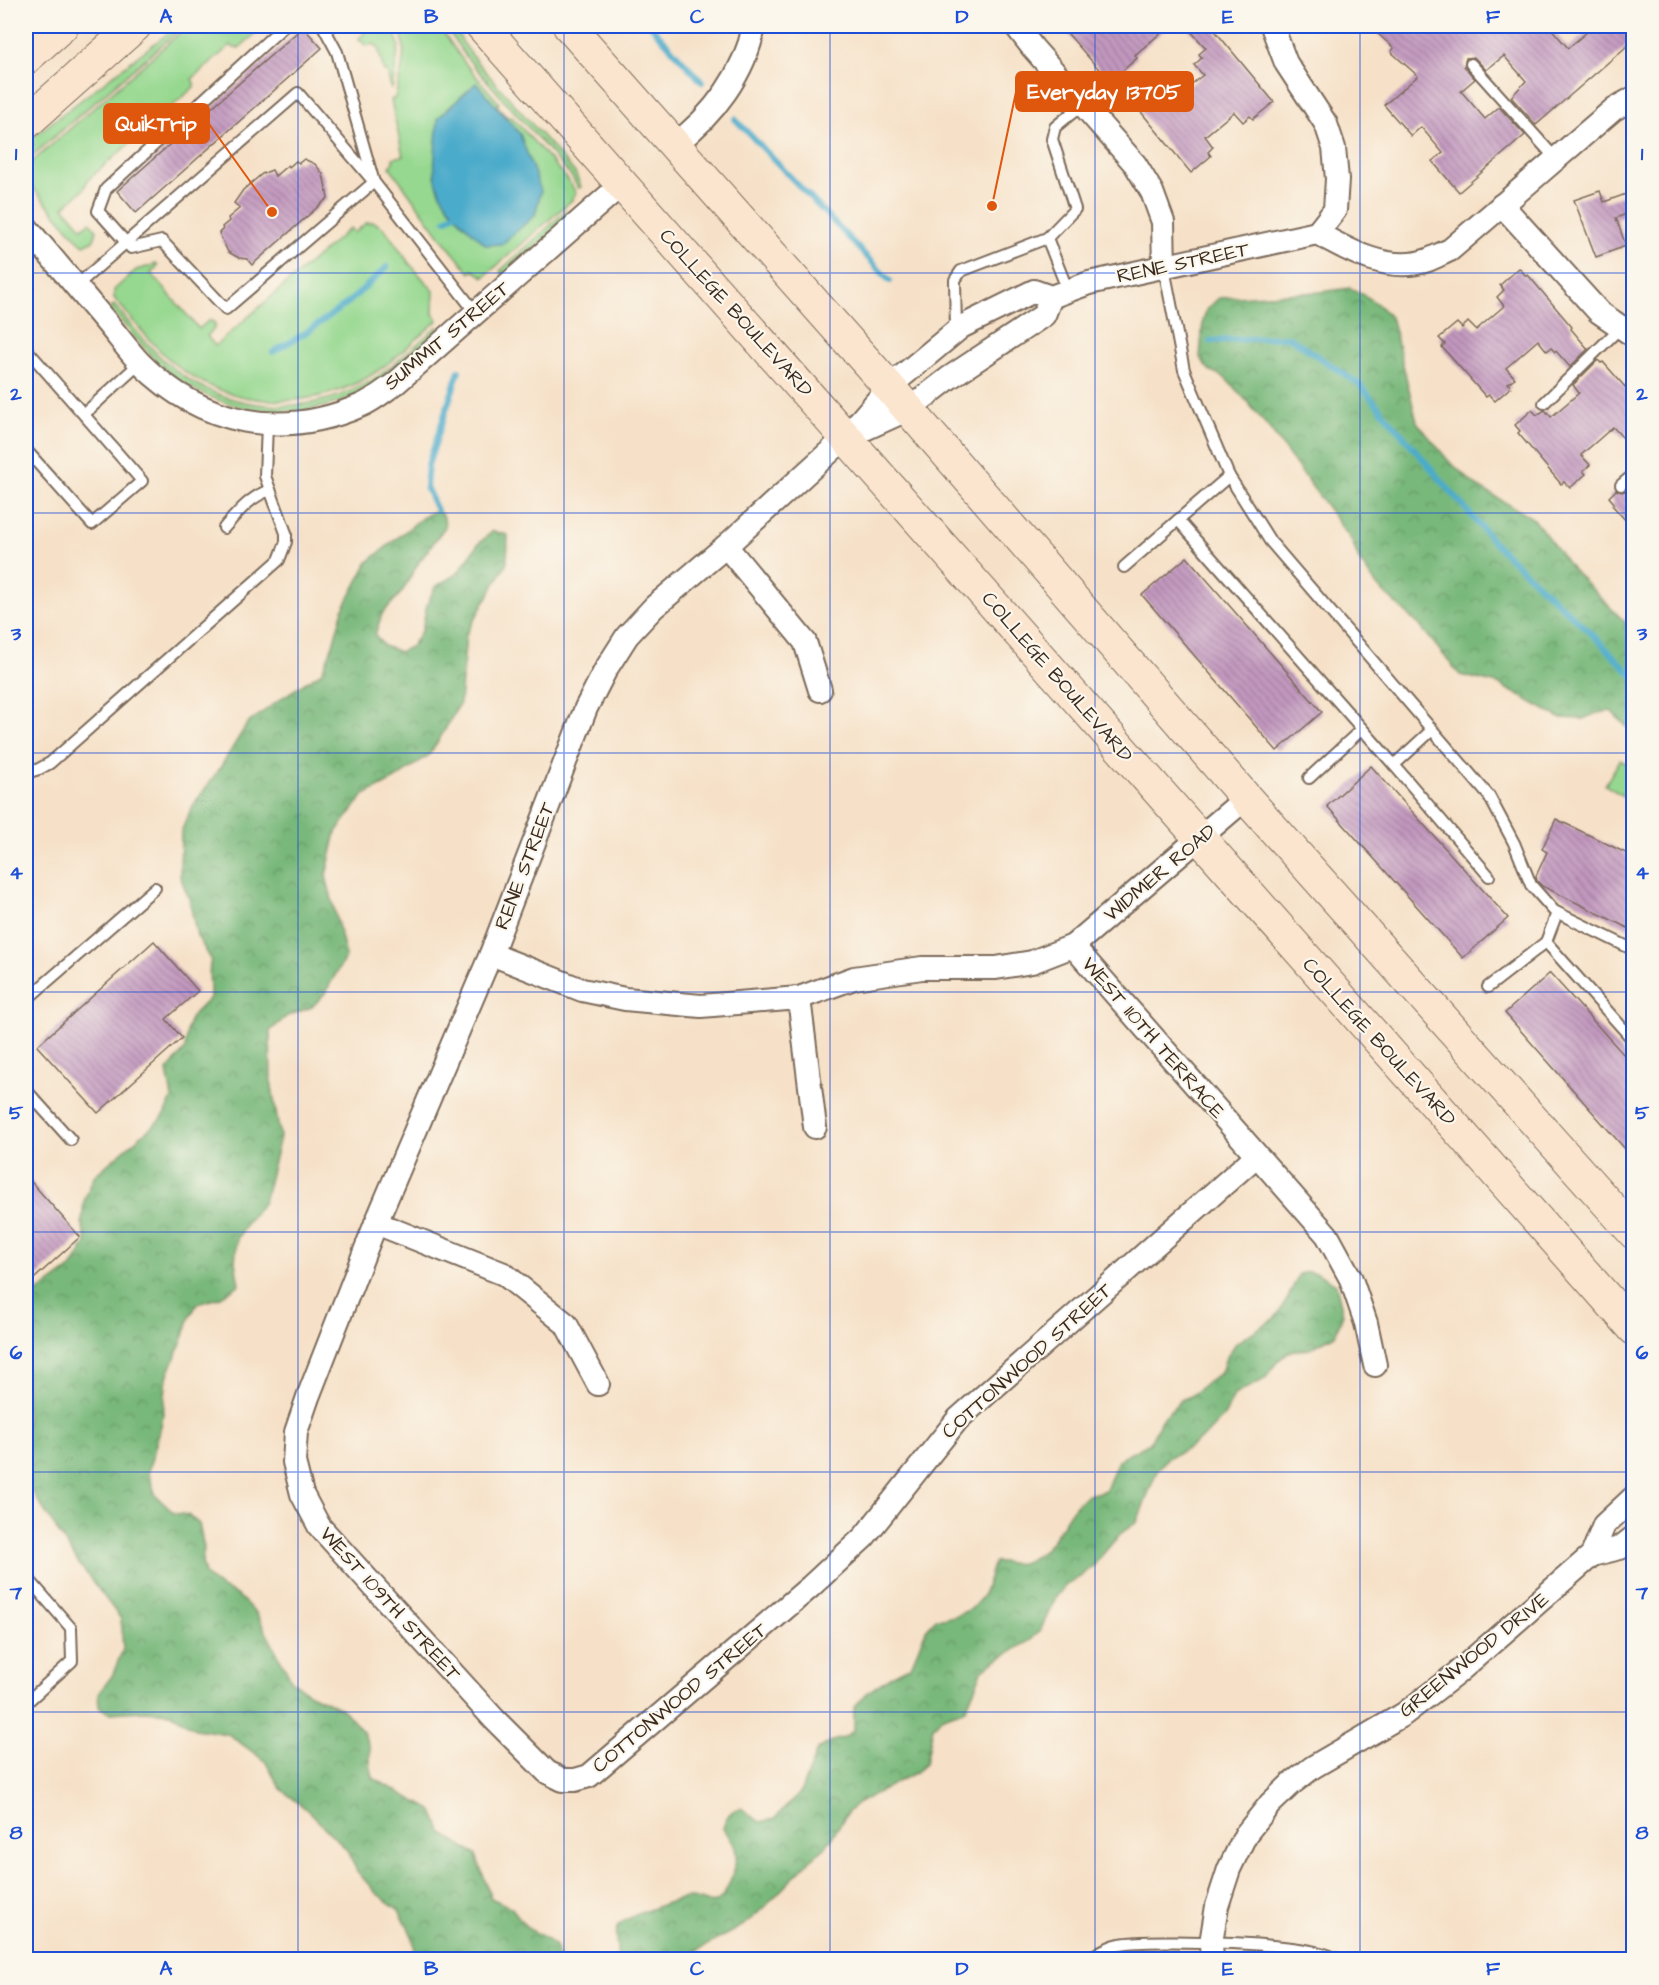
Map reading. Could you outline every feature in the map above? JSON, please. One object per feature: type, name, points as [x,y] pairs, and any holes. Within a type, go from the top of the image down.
[{"type":"main road","points":[[26,58],[62,26]]},
{"type":"main road","points":[[26,123],[135,26]]},
{"type":"main road","name":"COLLEGE BOULEVARD","points":[[482,26],[1634,1329]]},
{"type":"main road","points":[[569,26],[899,398],[1246,798],[1634,1233]]},
{"type":"street","points":[[675,144],[691,132],[722,99],[743,59],[754,26]]},
{"type":"street","points":[[1016,26],[1136,164],[1152,192],[1163,222],[1164,268]]},
{"type":"street","points":[[1272,26],[1287,63],[1326,124],[1334,148],[1337,179],[1335,210],[1317,233],[1340,246],[1379,262],[1407,264],[1426,261],[1450,250],[1614,109],[1634,98]]},
{"type":"street","name":"SUMMIT STREET","points":[[140,363],[175,392],[210,410],[244,420],[267,425],[328,418],[364,404],[396,383],[622,184]]},
{"type":"street","points":[[1502,205],[1599,312],[1627,332]]},
{"type":"street","points":[[26,227],[140,363]]},
{"type":"street","name":"RENE STREET","points":[[376,1223],[491,954],[586,708],[606,669],[627,636],[654,608],[846,437],[899,398],[961,327],[1034,291],[1059,294],[1089,284],[1317,233]]},
{"type":"street","name":"RENE STREET","points":[[899,398],[948,378],[1044,315],[1059,294]]},
{"type":"street","points":[[726,546],[805,642],[820,690]]},
{"type":"street","name":"WIDMER ROAD","points":[[1073,946],[1200,840],[1246,798]]},
{"type":"street","name":"WEST 110TH TERRACE","points":[[491,954],[582,990],[625,999],[701,1006],[799,998],[854,978],[922,968],[996,968],[1032,962],[1073,946],[1327,1235],[1351,1279],[1366,1323],[1375,1365]]},
{"type":"street","points":[[799,998],[815,1127]]},
{"type":"street","name":"COTTONWOOD STREET","points":[[563,1780],[589,1776],[810,1587],[864,1537],[958,1419],[1256,1156]]},
{"type":"street","points":[[376,1223],[504,1275],[566,1324],[598,1384]]},
{"type":"street","name":"WEST 109TH STREET","points":[[376,1223],[296,1432],[294,1462],[302,1494],[319,1526],[495,1720],[547,1772],[563,1780]]},
{"type":"street","name":"GREENWOOD DRIVE","points":[[1592,1555],[1604,1525],[1634,1497]]},
{"type":"street","name":"GREENWOOD DRIVE","points":[[1212,1951],[1217,1906],[1228,1869],[1246,1834],[1270,1804],[1313,1767],[1404,1714],[1425,1699],[1592,1555],[1620,1548],[1634,1537]]},
{"type":"lane","points":[[284,26],[106,189],[98,211],[131,248],[162,241],[226,309],[374,182]]},
{"type":"lane","points":[[323,26],[337,52],[374,182]]},
{"type":"lane","points":[[1471,64],[1556,159]]},
{"type":"lane","points":[[76,286],[298,93],[374,182],[476,313]]},
{"type":"lane","points":[[956,331],[955,280],[961,271],[1047,238],[1075,209],[1052,139],[1055,127],[1083,104]]},
{"type":"lane","points":[[1047,238],[1059,294]]},
{"type":"lane","points":[[1164,268],[1184,370],[1229,476],[1270,541],[1489,796],[1514,843],[1531,885],[1557,913],[1634,950]]},
{"type":"lane","points":[[1544,403],[1627,332]]},
{"type":"lane","points":[[26,353],[28,351],[142,481],[92,524],[26,450]]},
{"type":"lane","points":[[84,414],[140,363]]},
{"type":"lane","points":[[26,773],[50,763],[279,560],[286,542],[286,533],[265,476],[267,425]]},
{"type":"lane","points":[[1621,485],[1634,474]]},
{"type":"lane","points":[[1124,567],[1229,476]]},
{"type":"lane","points":[[224,528],[257,495],[270,490]]},
{"type":"lane","points":[[1178,520],[1489,876]]},
{"type":"lane","points":[[1309,778],[1362,729]]},
{"type":"lane","points":[[1394,765],[1432,730]]},
{"type":"lane","points":[[26,1000],[155,888]]},
{"type":"lane","points":[[1488,987],[1546,942],[1557,913]]},
{"type":"lane","points":[[1546,942],[1634,1041]]},
{"type":"lane","points":[[26,1090],[71,1140]]},
{"type":"lane","points":[[26,1576],[71,1628],[72,1661],[26,1703]]},
{"type":"lane","points":[[1088,1959],[1118,1944],[1133,1942],[1212,1951],[1310,1950],[1338,1959]]},
{"type":"green space","points":[[188,26],[264,26],[239,48],[231,45],[192,79],[194,87],[88,180],[83,190],[64,207],[82,228],[90,222],[97,231],[94,240],[84,245],[28,182],[26,167]]},
{"type":"green space","points":[[370,26],[392,26],[399,45],[392,89],[387,71],[384,72],[378,47],[373,44],[366,46],[359,39]]},
{"type":"green space","points":[[398,26],[439,26],[464,62],[499,103],[497,105],[508,118],[511,116],[568,180],[576,193],[572,200],[484,277],[473,270],[470,273],[442,239],[390,167],[393,158],[403,156],[391,100],[395,98],[404,52],[402,34]]},
{"type":"green space","points":[[445,26],[454,26],[477,62],[575,173],[581,187],[578,188],[572,177],[467,58]]},
{"type":"green space","points":[[176,27],[179,30],[26,161],[26,145],[28,149],[33,145],[31,140],[33,137]]},
{"type":"green space","points":[[566,211],[569,215],[563,222],[504,275],[500,271]]},
{"type":"green space","points":[[374,222],[385,229],[409,263],[434,291],[433,314],[438,320],[376,372],[352,385],[326,394],[299,400],[272,400],[245,397],[219,390],[195,378],[164,355],[114,298],[114,290],[136,270],[155,263],[158,266],[151,273],[199,329],[208,321],[215,324],[215,328],[207,336],[215,346],[350,228],[354,233],[366,223]]},
{"type":"green space","points":[[1350,288],[1373,301],[1392,320],[1417,422],[1447,459],[1475,485],[1534,519],[1571,568],[1633,630],[1633,733],[1611,711],[1597,713],[1583,719],[1560,718],[1498,684],[1460,675],[1420,626],[1378,587],[1359,560],[1352,541],[1269,428],[1225,378],[1209,370],[1200,357],[1206,310],[1219,298]]},
{"type":"green space","points":[[114,305],[162,359],[193,382],[218,394],[245,402],[272,406],[300,405],[353,390],[386,371],[437,327],[440,330],[393,372],[361,393],[316,408],[291,411],[267,410],[243,407],[220,400],[197,391],[177,378],[134,336],[110,308]]},
{"type":"green space","points":[[437,510],[444,517],[445,527],[419,562],[402,592],[382,614],[375,635],[384,646],[400,652],[412,646],[422,630],[427,604],[435,587],[458,573],[478,544],[493,531],[508,535],[507,563],[466,634],[460,703],[443,733],[429,755],[395,779],[364,795],[336,832],[326,876],[346,956],[325,993],[312,1007],[287,1016],[270,1031],[271,1080],[280,1137],[264,1202],[237,1239],[235,1262],[239,1285],[221,1297],[197,1304],[189,1319],[167,1377],[162,1422],[148,1472],[156,1496],[174,1513],[188,1515],[199,1524],[204,1548],[202,1562],[205,1575],[220,1587],[237,1595],[256,1613],[292,1681],[310,1694],[343,1709],[363,1732],[370,1748],[373,1778],[433,1811],[442,1833],[476,1855],[491,1898],[512,1908],[527,1928],[555,1946],[559,1958],[563,1959],[416,1959],[413,1938],[399,1910],[376,1893],[357,1871],[346,1849],[306,1809],[280,1788],[265,1761],[228,1734],[195,1729],[171,1713],[144,1711],[110,1713],[99,1707],[98,1694],[112,1676],[123,1649],[121,1619],[77,1561],[26,1485],[26,1301],[72,1267],[86,1243],[82,1222],[84,1201],[94,1176],[163,1117],[172,1098],[167,1071],[185,1049],[191,1017],[210,998],[211,959],[197,936],[189,899],[180,876],[181,832],[192,807],[247,724],[322,672],[333,645],[343,609],[368,562],[423,517]]},
{"type":"green space","points":[[1620,760],[1633,768],[1633,802],[1605,785]]},
{"type":"green space","points":[[1317,1273],[1336,1284],[1343,1314],[1335,1335],[1310,1349],[1288,1352],[1277,1362],[1265,1379],[1234,1395],[1225,1415],[1207,1434],[1187,1449],[1167,1458],[1157,1471],[1137,1522],[1120,1534],[1093,1566],[1066,1585],[1056,1597],[1040,1631],[1031,1640],[982,1671],[966,1709],[941,1718],[933,1727],[926,1763],[916,1772],[860,1802],[848,1812],[825,1848],[744,1925],[696,1951],[688,1959],[617,1959],[616,1933],[624,1921],[652,1908],[682,1899],[691,1898],[712,1903],[719,1899],[733,1873],[736,1858],[733,1843],[723,1829],[729,1815],[741,1808],[760,1822],[774,1819],[800,1793],[817,1750],[832,1741],[843,1738],[854,1730],[854,1707],[868,1692],[911,1666],[926,1630],[936,1619],[955,1616],[971,1609],[983,1596],[994,1562],[1021,1563],[1034,1558],[1044,1550],[1077,1504],[1087,1496],[1106,1490],[1118,1460],[1150,1443],[1161,1420],[1181,1400],[1191,1396],[1221,1373],[1225,1360],[1236,1343],[1275,1318],[1287,1300],[1299,1274]]},
{"type":"water","points":[[476,83],[520,134],[541,191],[535,215],[502,244],[486,245],[454,214],[437,186],[435,175],[438,118]]},
{"type":"building","points":[[1061,26],[1169,26],[1135,55],[1137,58],[1110,82]]},
{"type":"building","points":[[1186,26],[1211,26],[1274,102],[1253,119],[1250,116],[1243,122],[1234,112],[1205,136],[1213,147],[1208,152],[1211,156],[1191,173],[1137,107],[1154,93],[1156,96],[1165,89],[1173,99],[1203,75],[1194,65],[1202,58],[1199,54],[1206,48]]},
{"type":"building","points":[[1369,26],[1549,26],[1568,48],[1594,26],[1634,26],[1634,40],[1536,125],[1511,97],[1526,81],[1504,56],[1486,70],[1474,57],[1466,58],[1464,66],[1475,79],[1461,91],[1485,119],[1499,107],[1525,135],[1459,192],[1432,161],[1443,153],[1421,127],[1411,136],[1384,105],[1418,76],[1391,52],[1394,48]]},
{"type":"building","points":[[303,27],[322,48],[136,213],[117,191]]},
{"type":"building","points":[[304,159],[315,164],[323,174],[328,198],[252,265],[247,259],[239,258],[228,252],[219,233],[229,221],[228,218],[240,208],[234,203],[243,190],[262,174],[272,170],[275,176],[288,165],[289,167],[296,161],[299,163]]},
{"type":"building","points":[[1600,191],[1604,202],[1634,191],[1634,211],[1616,218],[1626,246],[1596,257],[1574,200]]},
{"type":"building","points":[[1519,268],[1526,276],[1528,275],[1588,349],[1570,367],[1556,351],[1551,348],[1547,351],[1538,340],[1506,368],[1515,378],[1508,383],[1511,387],[1495,401],[1489,395],[1486,397],[1442,347],[1445,344],[1439,338],[1457,323],[1462,328],[1468,322],[1476,330],[1504,306],[1497,297],[1504,290],[1500,285]]},
{"type":"building","points":[[1598,360],[1603,362],[1634,397],[1634,428],[1623,438],[1613,427],[1581,455],[1590,465],[1583,471],[1586,474],[1570,488],[1564,482],[1561,484],[1518,433],[1520,431],[1515,425],[1532,410],[1537,415],[1545,410],[1551,417],[1579,393],[1573,385]]},
{"type":"building","points":[[1634,484],[1634,530],[1612,505],[1614,503],[1609,497],[1616,490],[1625,491]]},
{"type":"building","points":[[1187,557],[1322,712],[1277,751],[1142,595]]},
{"type":"building","points":[[1371,766],[1508,918],[1463,958],[1327,806]]},
{"type":"building","points":[[1556,819],[1634,857],[1634,931],[1542,886],[1537,881],[1536,876],[1547,852],[1542,849]]},
{"type":"building","points":[[154,941],[198,991],[166,1019],[182,1038],[98,1113],[37,1046]]},
{"type":"building","points":[[1550,973],[1634,1066],[1634,1159],[1505,1013]]},
{"type":"building","points":[[26,1176],[80,1237],[26,1286]]},
{"type":"waterway","points":[[651,26],[702,82]]},
{"type":"waterway","points":[[735,119],[890,281]]},
{"type":"waterway","points":[[446,220],[454,214]]},
{"type":"waterway","points":[[273,352],[307,332],[349,302],[387,267]]},
{"type":"waterway","points":[[1210,341],[1289,337],[1360,385],[1497,546],[1596,638],[1634,677]]},
{"type":"waterway","points":[[437,510],[426,487],[428,465],[459,371]]},
{"type":"place","name":"Everyday 13705","points":[[992,206]]},
{"type":"place","name":"QuikTrip","points":[[272,212]]}]
